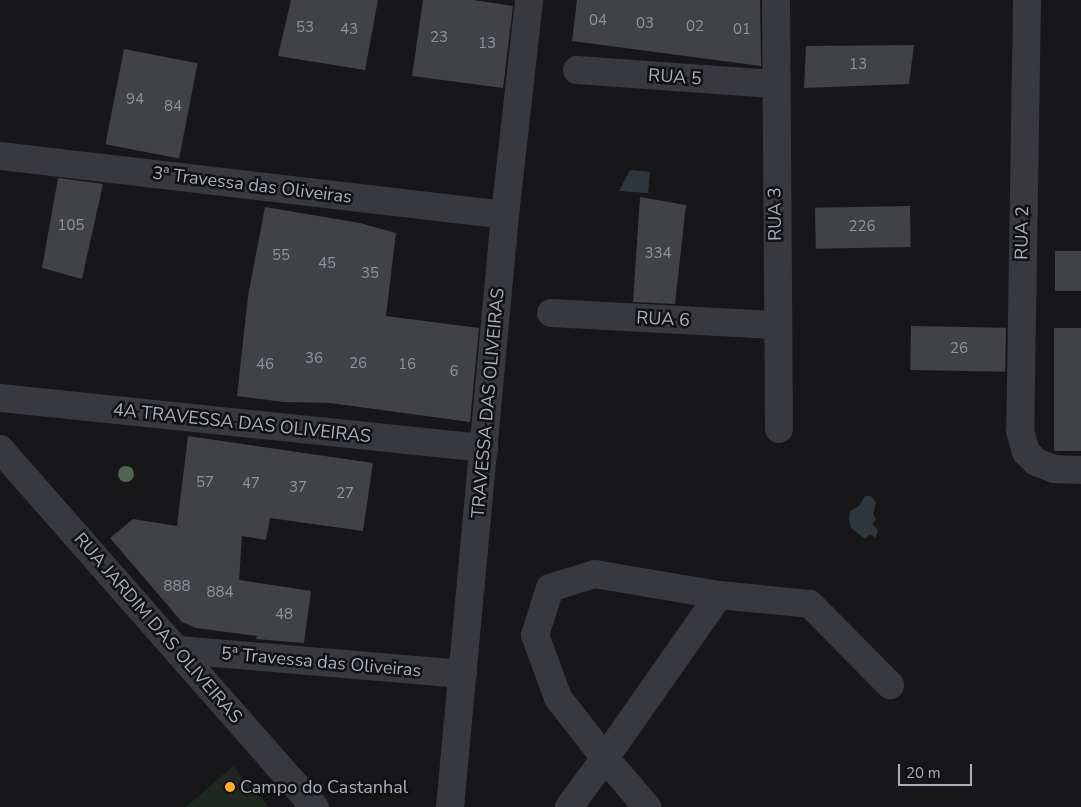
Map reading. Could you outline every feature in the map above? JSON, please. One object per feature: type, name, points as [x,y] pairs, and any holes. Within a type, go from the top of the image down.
[{"type":"street","name":"TRAVESSA DAS OLIVEIRAS","points":[[450,807],[505,215],[529,0]]},
{"type":"street","name":"RUA 3","points":[[776,0],[774,84],[776,325],[779,428]]},
{"type":"street","name":"RUA 2","points":[[1027,0],[1019,406],[1022,442],[1036,462],[1054,468],[1081,470]]},
{"type":"street","name":"RUA 5","points":[[576,70],[774,84]]},
{"type":"street","name":"3ª Travessa das Oliveiras","points":[[0,156],[505,215]]},
{"type":"street","name":"RUA 6","points":[[550,314],[776,325]]},
{"type":"street","name":"4A TRAVESSA DAS OLIVEIRAS","points":[[0,398],[484,448]]},
{"type":"street","name":"RUA JARDIM DAS OLIVEIRAS","points":[[0,449],[315,807]]},
{"type":"street","points":[[647,807],[605,758],[558,698],[535,635],[550,588],[595,574],[719,595],[810,604],[890,685]]},
{"type":"street","points":[[569,807],[719,595]]},
{"type":"street","name":"5ª Travessa das Oliveiras","points":[[178,650],[463,674]]},
{"type":"shaded area","points":[[630,170],[650,172],[648,193],[619,191]]},
{"type":"shaded area","points":[[865,496],[871,496],[876,503],[873,514],[876,519],[872,524],[878,530],[876,538],[870,534],[865,539],[851,528],[850,511],[859,506]]},
{"type":"shaded area","name":"Campo do Castanhal","points":[[233,766],[269,807],[186,807]]},
{"type":"building","points":[[291,0],[378,0],[365,70],[278,56]]},
{"type":"building","points":[[423,0],[473,0],[513,6],[503,88],[412,76]]},
{"type":"building","points":[[577,0],[760,0],[761,66],[572,41]]},
{"type":"building","points":[[914,45],[909,84],[804,88],[806,46]]},
{"type":"building","points":[[124,49],[198,63],[179,159],[105,144]]},
{"type":"building","points":[[58,178],[103,184],[82,279],[42,268]]},
{"type":"building","points":[[640,197],[686,205],[675,304],[633,302]]},
{"type":"building","points":[[910,206],[911,247],[816,249],[815,208]]},
{"type":"building","points":[[265,207],[360,223],[396,233],[386,316],[479,328],[470,422],[330,403],[284,402],[237,396],[248,296]]},
{"type":"building","points":[[1055,251],[1081,251],[1081,291],[1055,291]]},
{"type":"building","points":[[911,326],[1006,328],[1005,372],[910,370]]},
{"type":"building","points":[[1054,328],[1081,328],[1081,451],[1054,451]]},
{"type":"building","points":[[188,436],[373,463],[363,531],[270,518],[266,540],[242,536],[239,580],[311,591],[304,643],[256,639],[257,636],[196,628],[182,622],[110,538],[133,519],[177,526]]},
{"type":"place","name":"Campo do Castanhal","points":[[230,787]]}]
